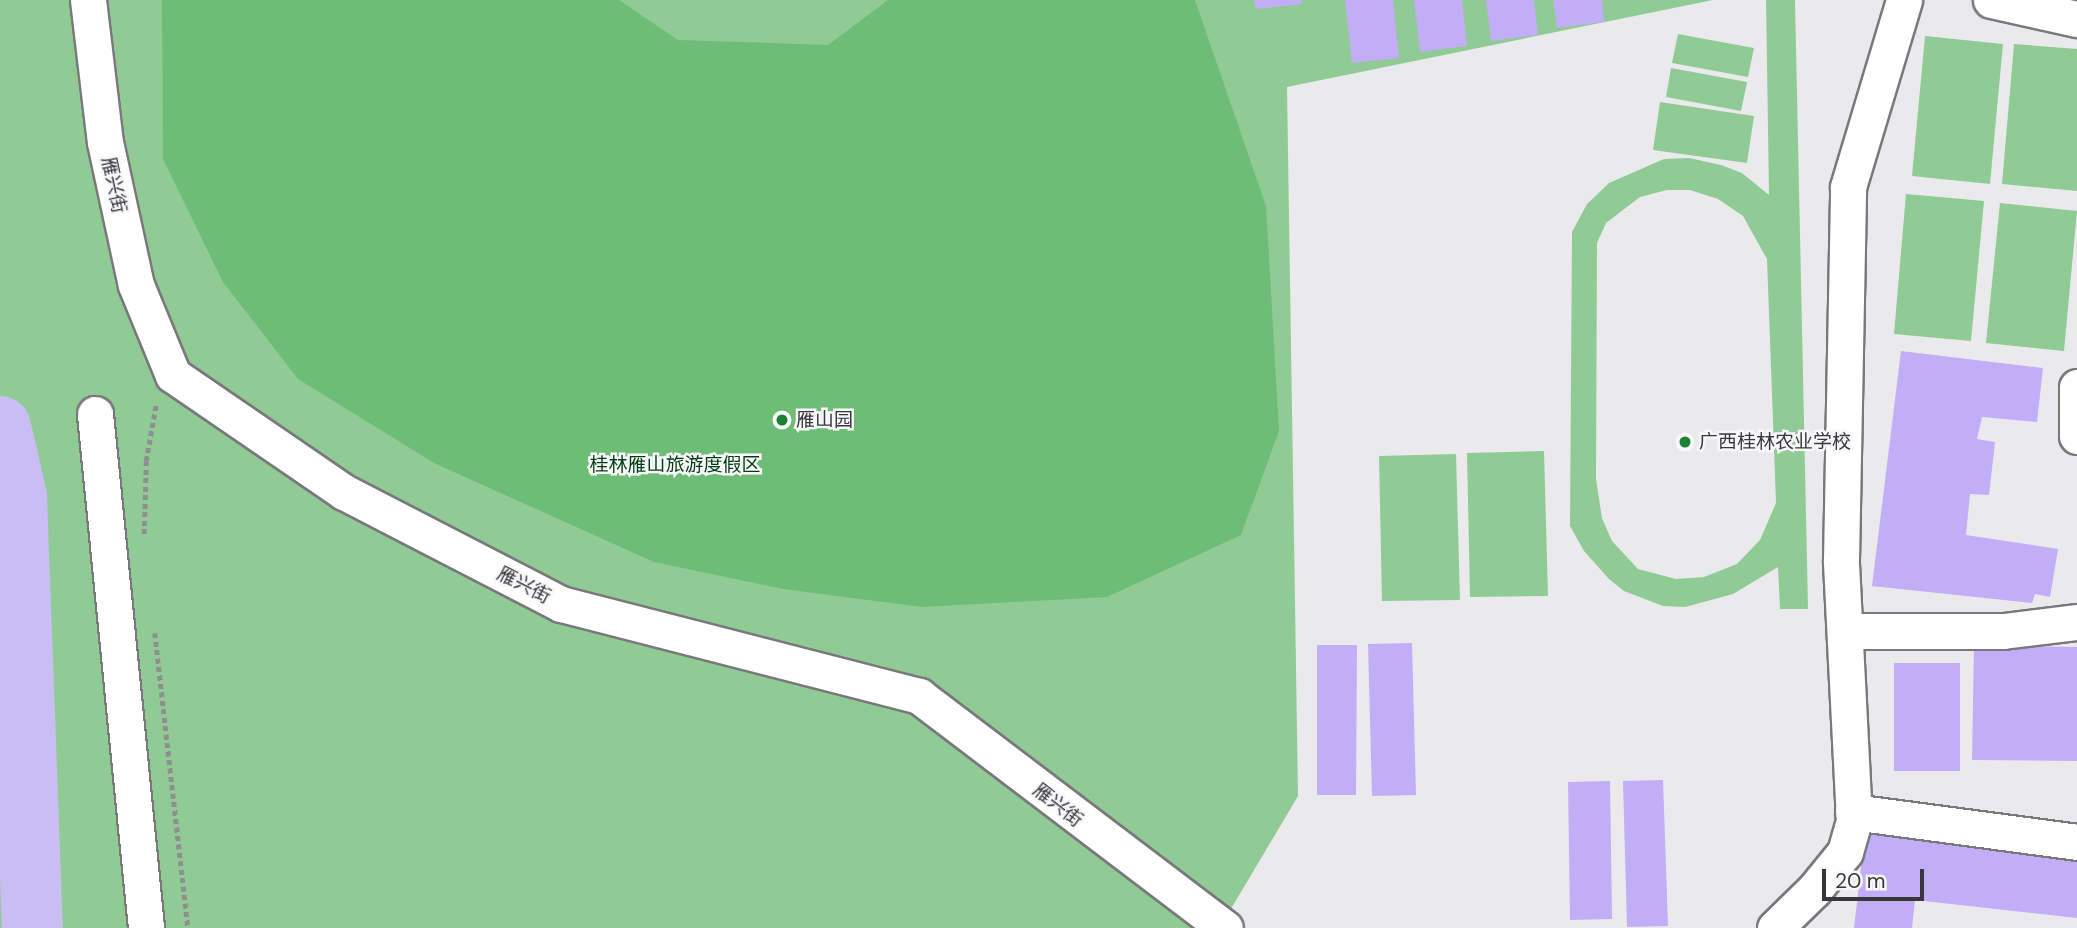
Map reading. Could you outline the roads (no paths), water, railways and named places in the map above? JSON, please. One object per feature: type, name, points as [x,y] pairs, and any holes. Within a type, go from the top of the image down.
[{"type":"street","name":"雁兴街","points":[[88,0],[105,142],[136,285],[173,375],[344,492],[561,604],[919,696],[1225,928]]},
{"type":"street","points":[[1775,928],[1814,890],[1845,852],[1853,813],[1842,546],[1848,187],[1904,0]]},
{"type":"street","points":[[1991,0],[2077,19]]},
{"type":"street","points":[[2077,387],[2077,436]]},
{"type":"street","points":[[95,414],[146,928]]},
{"type":"street","points":[[1846,631],[2003,631],[2077,622]]},
{"type":"street","points":[[1853,813],[2077,842]]},
{"type":"waterway","points":[[0,426],[16,496],[32,928]]},
{"type":"place","name":"雁山园","points":[[782,420]]},
{"type":"place","name":"广西桂林农业学校","points":[[1685,442]]},
{"type":"park label","name":"桂林雁山旅游度假区","points":[[675,465]]}]
